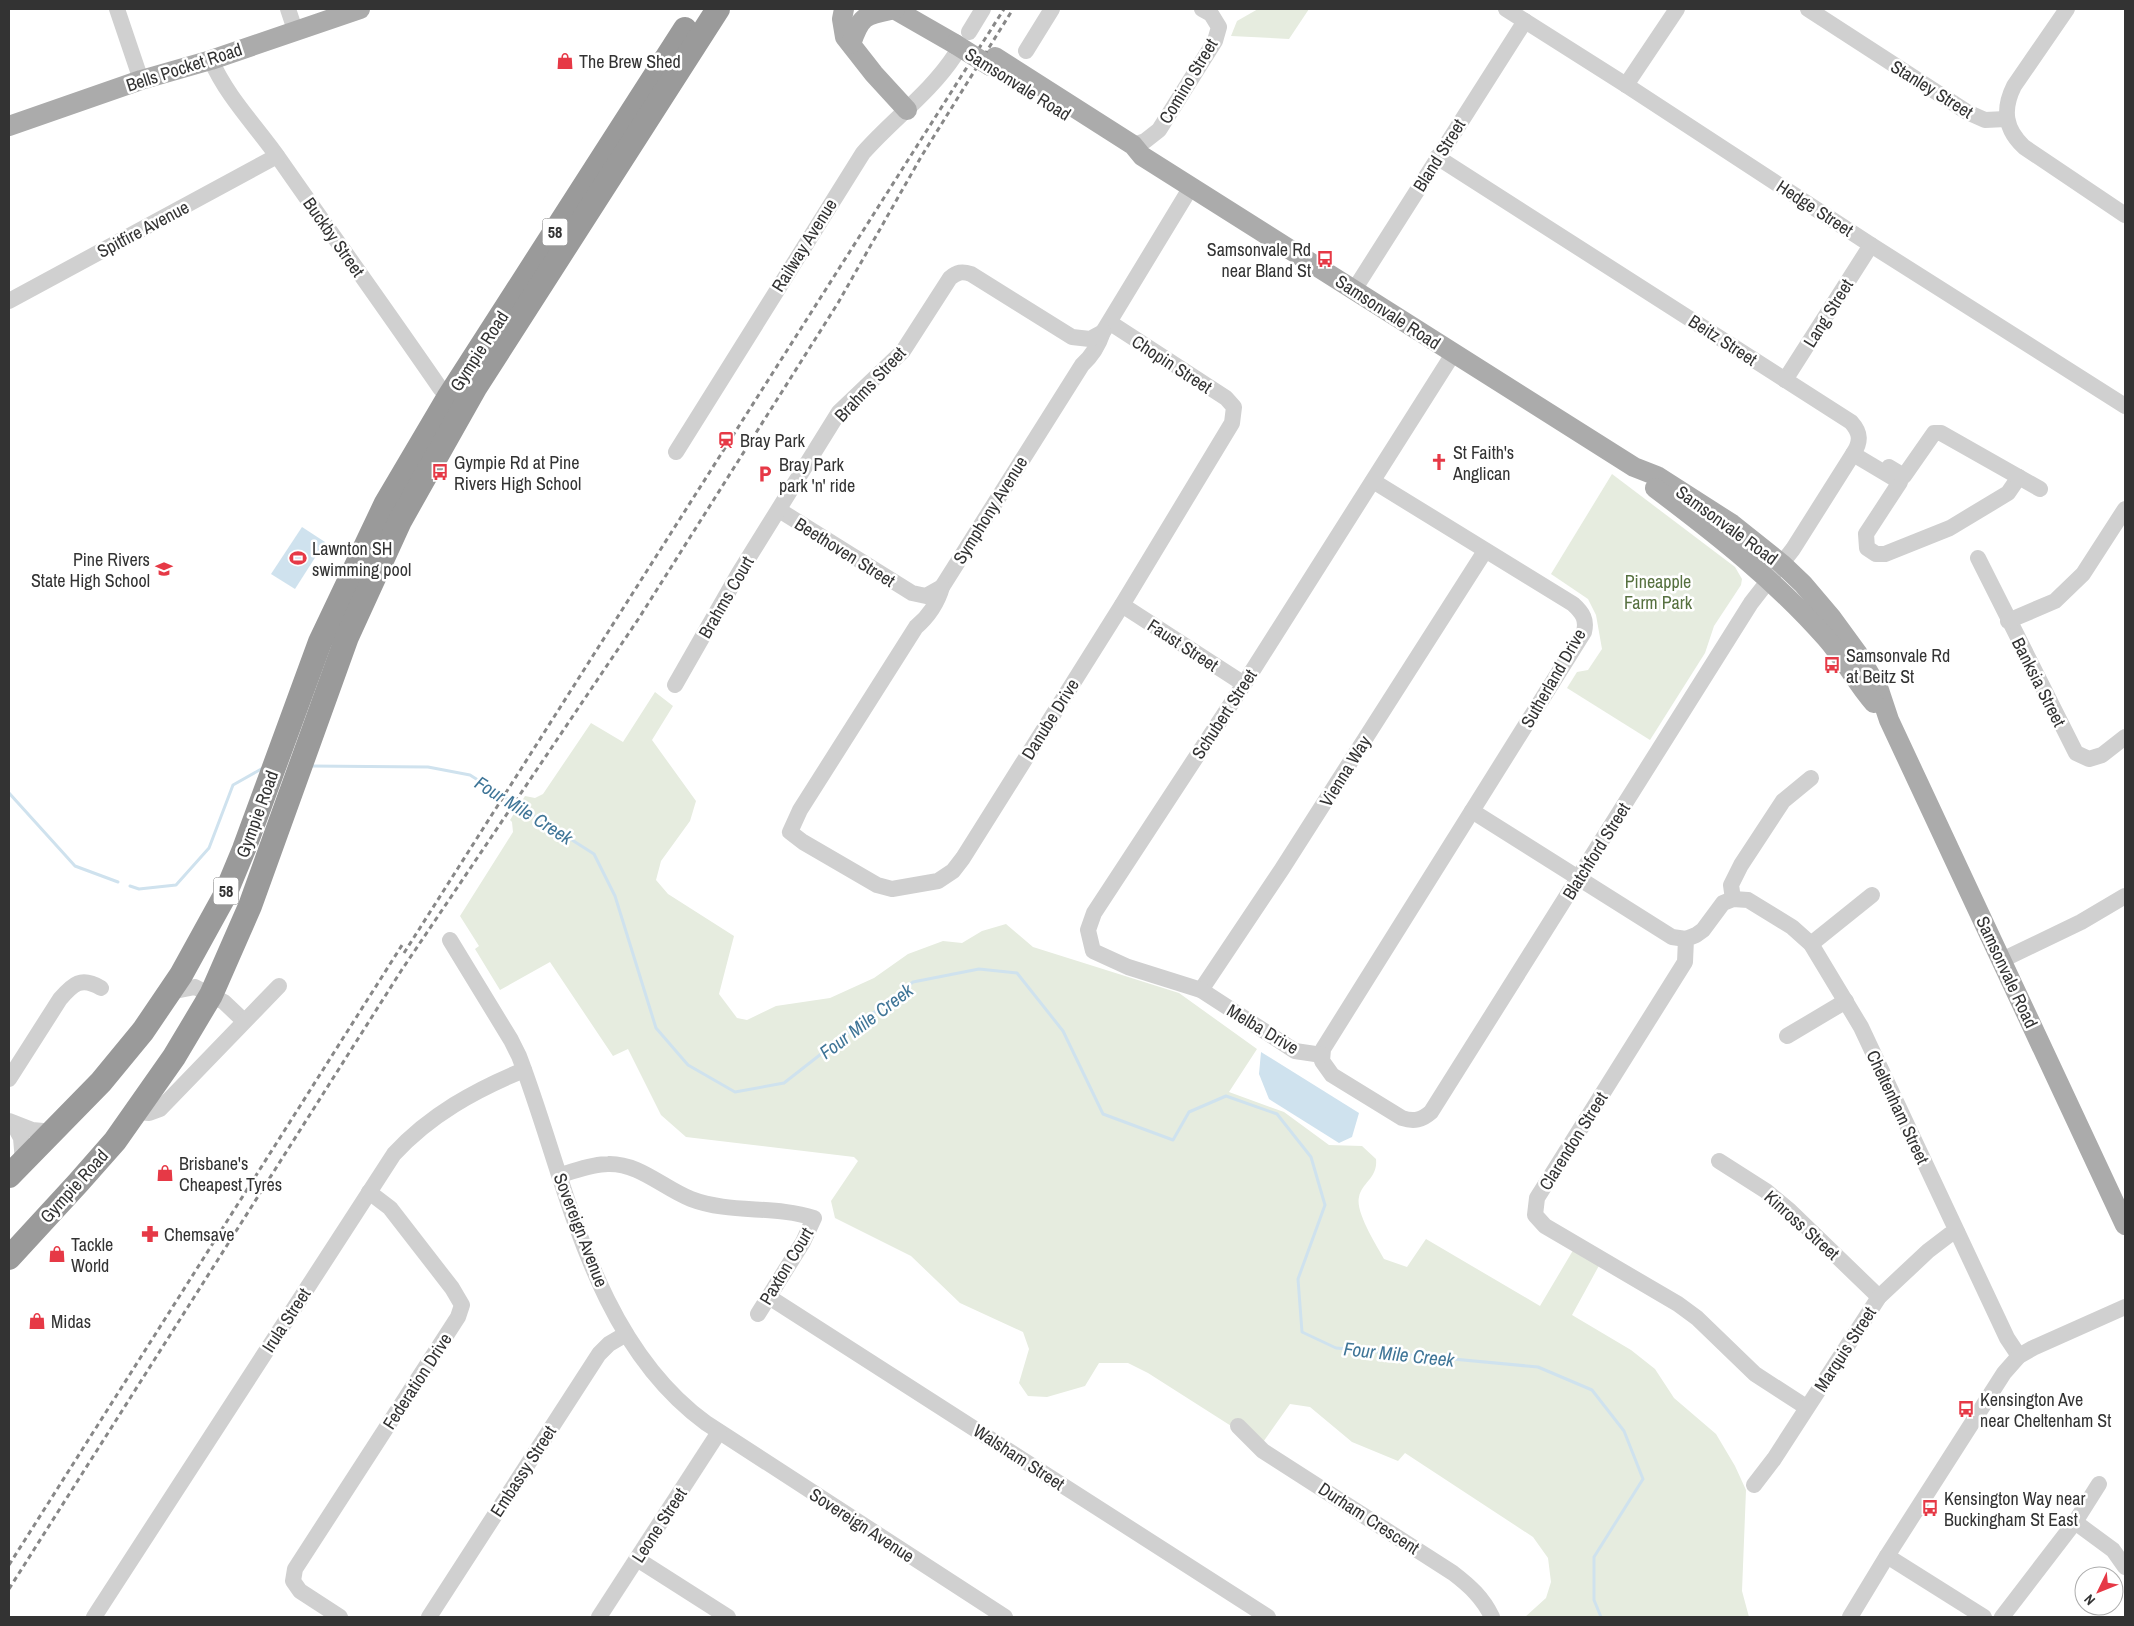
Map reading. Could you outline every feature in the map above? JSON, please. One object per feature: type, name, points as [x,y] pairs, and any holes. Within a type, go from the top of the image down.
[{"type":"highway","name":"Gympie Road","points":[[9,1258],[83,1179],[136,1112],[174,1057],[211,994],[250,906],[347,637],[375,573],[424,476],[455,404],[698,9]]},
{"type":"highway","name":"Gympie Road","points":[[16,1168],[54,1132],[119,1062],[170,992],[202,939],[224,897],[269,784],[293,711],[320,642],[357,562],[395,487],[455,404],[718,9]]},
{"type":"main road","name":"Bells Pocket Road","points":[[9,126],[141,80],[212,60],[360,9]]},
{"type":"main road","points":[[844,9],[842,19],[845,37],[869,69],[907,110]]},
{"type":"main road","points":[[851,44],[860,22],[872,14],[895,9]]},
{"type":"main road","name":"Samsonvale Road","points":[[895,9],[960,41]]},
{"type":"main road","name":"Samsonvale Road","points":[[916,9],[960,41],[1128,153],[1145,156],[1453,354],[1634,467],[1657,476],[1720,516],[1747,535],[1782,564],[1827,612],[1858,654],[1879,690],[1889,720],[2125,1225]]},
{"type":"main road","name":"Samsonvale Road","points":[[1634,467],[1650,485],[1769,580],[1828,640],[1868,696],[1889,720]]},
{"type":"street","points":[[117,9],[141,80]]},
{"type":"street","points":[[288,9],[295,30]]},
{"type":"street","name":"Railway Avenue","points":[[676,452],[858,160],[882,132],[907,110],[938,78],[960,41],[983,9]]},
{"type":"street","points":[[1026,51],[1052,9]]},
{"type":"street","name":"Comino Street","points":[[1145,156],[1155,148],[1159,130],[1215,41],[1219,28],[1211,14],[1202,9]]},
{"type":"street","name":"Hedge Street","points":[[1506,9],[1871,245],[2125,406]]},
{"type":"street","points":[[1626,85],[1677,9]]},
{"type":"street","name":"Stanley Street","points":[[1808,9],[1967,112],[1985,120],[2006,119]]},
{"type":"street","points":[[2068,9],[2014,86],[2008,100],[2006,119],[2011,132],[2024,147],[2125,215]]},
{"type":"street","name":"Bland Street","points":[[1354,290],[1525,21]]},
{"type":"street","name":"Buckby Street","points":[[212,60],[219,78],[278,156],[455,404]]},
{"type":"street","name":"Comino Street","points":[[1145,156],[1145,141],[1159,130]]},
{"type":"street","name":"Spitfire Avenue","points":[[9,301],[278,156]]},
{"type":"street","name":"Beitz Street","points":[[1437,157],[1851,422],[1859,435],[1855,451]]},
{"type":"street","name":"Symphony Avenue","points":[[790,832],[800,810],[916,627],[924,621],[939,596],[942,587],[1082,365],[1093,353],[1106,327],[1191,187]]},
{"type":"street","name":"Lang Street","points":[[1785,380],[1871,245]]},
{"type":"street","name":"Brahms Street","points":[[779,510],[839,412],[903,350],[950,278],[956,273],[971,274],[1072,337]]},
{"type":"street","points":[[1072,337],[1090,339],[1106,327]]},
{"type":"street","name":"Chopin Street","points":[[1106,327],[1226,398],[1234,407]]},
{"type":"street","points":[[1072,337],[1081,348],[1082,365]]},
{"type":"street","points":[[1373,481],[1453,354]]},
{"type":"street","name":"Danube Drive","points":[[790,832],[803,842],[877,886],[892,889],[938,881],[953,871],[1122,605],[1232,423],[1234,407]]},
{"type":"street","points":[[1855,451],[1904,476],[1928,439],[1934,433],[1941,433],[2040,489]]},
{"type":"street","points":[[1855,451],[1900,482],[1866,534],[1867,548],[1876,554],[1892,552],[1950,528],[2008,493],[2019,478]]},
{"type":"street","points":[[1769,580],[1782,564],[1855,451]]},
{"type":"street","name":"Sutherland Drive","points":[[1322,1055],[1326,1042],[1584,632],[1586,624],[1580,610],[1573,604],[1373,481]]},
{"type":"street","name":"Schubert Street","points":[[1093,951],[1088,930],[1094,913],[1244,684],[1373,481]]},
{"type":"street","points":[[2008,621],[2054,601],[2083,574],[2125,509]]},
{"type":"street","name":"Beethoven Street","points":[[779,510],[912,593]]},
{"type":"street","name":"Brahms Court","points":[[675,685],[739,573],[779,510]]},
{"type":"street","name":"Vienna Way","points":[[1201,990],[1282,869],[1485,551]]},
{"type":"street","name":"Banksia Street","points":[[1978,558],[2076,753],[2089,759],[2102,755],[2125,736]]},
{"type":"street","name":"Blatchford Street","points":[[1420,1119],[1430,1112],[1751,603],[1769,580]]},
{"type":"street","points":[[912,593],[926,596],[942,587]]},
{"type":"street","points":[[912,593],[920,609],[916,627]]},
{"type":"street","name":"Faust Street","points":[[1122,605],[1244,684]]},
{"type":"street","points":[[293,711],[304,717],[319,713]]},
{"type":"street","points":[[1472,811],[1672,937],[1686,939],[1703,930],[1723,903],[1733,898],[1731,885],[1741,865],[1777,809],[1790,794],[1811,778]]},
{"type":"street","points":[[1811,944],[1872,895]]},
{"type":"street","points":[[2002,960],[2081,922],[2125,896]]},
{"type":"street","name":"Cheltenham Street","points":[[1733,898],[1748,900],[1792,927],[1811,944],[1861,1027],[2007,1338],[2019,1356]]},
{"type":"street","name":"Clarendon Street","points":[[1686,939],[1685,962],[1537,1198],[1535,1215],[1546,1226],[1678,1304],[1697,1318],[1755,1374],[1806,1407]]},
{"type":"street","name":"Sovereign Avenue","points":[[450,940],[511,1040],[524,1070],[589,1261],[626,1334],[643,1359],[680,1402],[719,1432],[1005,1617]]},
{"type":"street","name":"Melba Drive","points":[[1093,951],[1128,967],[1201,990],[1295,1051],[1322,1055],[1324,1066],[1332,1075],[1402,1118],[1411,1121],[1420,1119]]},
{"type":"street","points":[[9,1079],[60,999],[70,988],[75,983],[82,982],[94,984],[100,988]]},
{"type":"street","points":[[170,992],[182,991],[191,986],[211,994],[224,1002],[244,1021]]},
{"type":"street","points":[[136,1112],[149,1113],[160,1109],[280,986]]},
{"type":"street","points":[[1787,1036],[1846,1001]]},
{"type":"street","name":"Irula Street","points":[[94,1617],[394,1154],[425,1123],[458,1103],[524,1070]]},
{"type":"street","name":"Gympie Road","points":[[11,1123],[32,1130],[54,1132]]},
{"type":"street","name":"Gympie Road","points":[[11,1123],[20,1138],[16,1168]]},
{"type":"street","name":"Kinross Street","points":[[1719,1161],[1766,1191],[1790,1211],[1879,1297]]},
{"type":"street","name":"Paxton Court","points":[[560,1175],[607,1163],[628,1166],[692,1199],[718,1205],[795,1212],[814,1218],[803,1242],[758,1314]]},
{"type":"street","name":"Federation Drive","points":[[340,1617],[289,1582],[298,1563],[461,1311],[460,1298],[390,1208],[369,1192]]},
{"type":"street","name":"Marquis Street","points":[[1754,1485],[1774,1459],[1879,1297],[1928,1251],[1949,1235],[1957,1232]]},
{"type":"street","name":"Walsham Street","points":[[769,1297],[1268,1617]]},
{"type":"street","points":[[1850,1617],[2004,1373],[2019,1356],[2125,1307]]},
{"type":"street","name":"Embassy Street","points":[[429,1617],[599,1354],[609,1344],[626,1334]]},
{"type":"street","name":"Durham Crescent","points":[[1238,1426],[1263,1451],[1453,1573],[1473,1588],[1486,1604],[1492,1617]]},
{"type":"street","name":"Leone Street","points":[[599,1617],[719,1432]]},
{"type":"street","points":[[2002,1617],[2075,1522],[2099,1484]]},
{"type":"street","points":[[2075,1522],[2113,1550],[2125,1567]]},
{"type":"street","points":[[1887,1556],[1984,1617]]},
{"type":"street","points":[[637,1559],[728,1617]]},
{"type":"green space","points":[[1258,9],[1309,9],[1289,39],[1231,36],[1237,21]]},
{"type":"green space","name":"Pineapple Farm Park","points":[[1612,474],[1735,567],[1742,579],[1741,585],[1714,626],[1705,653],[1650,740],[1567,688],[1577,672],[1588,670],[1602,649],[1596,615],[1588,599],[1551,574]]},
{"type":"green space","points":[[655,692],[673,706],[652,740],[696,801],[690,821],[661,861],[656,880],[668,894],[734,936],[719,994],[737,1018],[747,1020],[776,1006],[830,998],[874,978],[908,954],[943,941],[962,943],[982,931],[1006,924],[1033,947],[1179,993],[1257,1049],[1229,1092],[1284,1112],[1329,1145],[1362,1146],[1376,1159],[1375,1171],[1363,1187],[1359,1203],[1367,1229],[1384,1259],[1407,1267],[1426,1239],[1540,1306],[1575,1247],[1601,1262],[1572,1315],[1631,1350],[1655,1369],[1674,1398],[1716,1434],[1735,1466],[1746,1490],[1742,1591],[1749,1617],[1525,1617],[1546,1598],[1551,1582],[1548,1558],[1533,1537],[1405,1453],[1398,1461],[1352,1442],[1310,1407],[1290,1404],[1261,1445],[1148,1373],[1128,1363],[1099,1363],[1085,1386],[1047,1397],[1028,1396],[1019,1383],[1029,1349],[1023,1332],[960,1303],[911,1256],[835,1218],[831,1201],[858,1161],[854,1157],[686,1137],[661,1115],[628,1049],[613,1056],[550,962],[500,990],[475,949],[479,946],[460,916],[513,832],[510,820],[525,796],[535,798],[543,794],[591,723],[623,742]]},
{"type":"water","name":"Lawnton SH swimming pool","points":[[302,527],[325,542],[295,589],[271,574]]},
{"type":"water","points":[[1261,1052],[1359,1113],[1352,1137],[1339,1143],[1269,1099],[1259,1074]]},
{"type":"waterway","name":"Four Mile Creek","points":[[309,766],[428,767],[470,775],[594,854],[615,896],[656,1028],[688,1065],[735,1092],[784,1083],[913,982],[979,969],[1017,973],[1063,1031],[1103,1114],[1173,1140],[1189,1112],[1226,1096],[1277,1114],[1311,1157],[1325,1205],[1298,1279],[1302,1332],[1336,1348],[1538,1367],[1592,1390],[1624,1431],[1643,1479],[1594,1557],[1594,1600],[1601,1617]]},
{"type":"waterway","name":"Four Mile Creek","points":[[130,886],[139,889],[176,885],[209,848],[233,785],[263,768]]},
{"type":"waterway","name":"Four Mile Creek","points":[[9,793],[75,866],[118,882]]},
{"type":"railway","points":[[404,953],[1004,9]]},
{"type":"railway","points":[[9,1589],[401,971],[639,618],[838,303],[921,157],[1013,9]]},
{"type":"railway","points":[[9,1565],[404,942]]},
{"type":"place","name":"The Brew Shed","points":[[565,61]]},
{"type":"place","name":"Samsonvale Rd near Bland St","points":[[1325,259]]},
{"type":"place","name":"Bray Park","points":[[726,440]]},
{"type":"place","name":"St Faith's Anglican","points":[[1439,462]]},
{"type":"place","name":"Gympie Rd at Pine Rivers High School","points":[[440,472]]},
{"type":"place","name":"Bray Park park 'n' ride","points":[[765,474]]},
{"type":"place","name":"Lawnton SH swimming pool","points":[[298,558]]},
{"type":"place","name":"Pine Rivers State High School","points":[[164,569]]},
{"type":"place","name":"Samsonvale Rd at Beitz St","points":[[1832,665]]},
{"type":"place","name":"Brisbane's Cheapest Tyres","points":[[165,1173]]},
{"type":"place","name":"Chemsave","points":[[150,1234]]},
{"type":"place","name":"Tackle World","points":[[57,1254]]},
{"type":"place","name":"Midas","points":[[37,1321]]},
{"type":"place","name":"Kensington Ave near Cheltenham St","points":[[1966,1409]]},
{"type":"place","name":"Kensington Way near Buckingham St East","points":[[1930,1508]]}]
